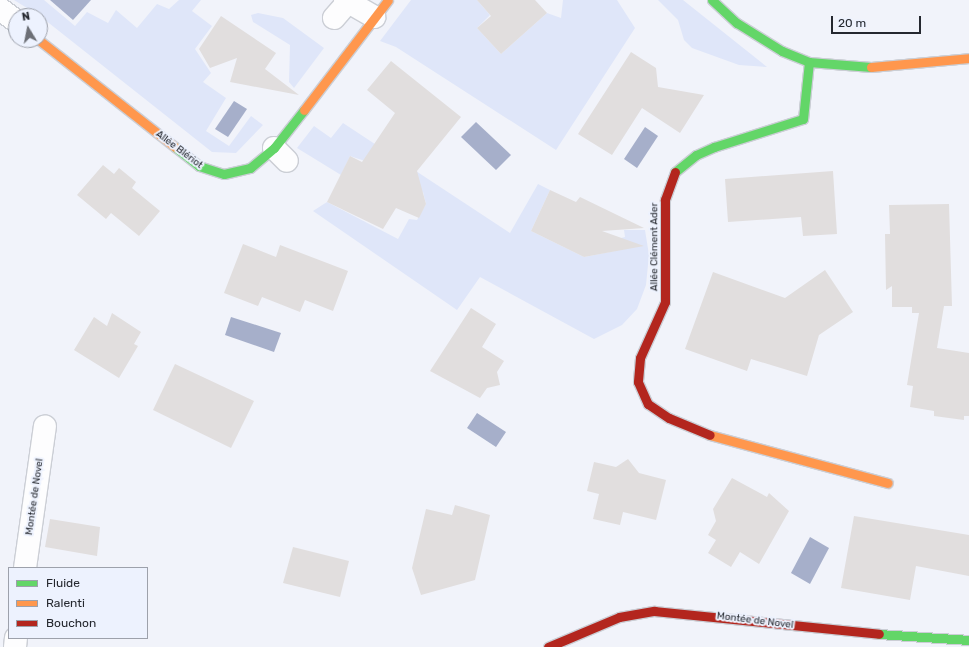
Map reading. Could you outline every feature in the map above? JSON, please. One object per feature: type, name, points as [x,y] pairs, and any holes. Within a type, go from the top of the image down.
[{"type":"street","name":"Allée Blériot","points":[[48,47],[199,166],[211,172],[239,172],[259,161],[280,154],[388,0]]},
{"type":"street","points":[[712,0],[744,27],[782,51],[809,62],[861,68],[969,58]]},
{"type":"street","points":[[344,5],[375,17]]},
{"type":"street","name":"Allée Clément Ader","points":[[809,62],[803,120],[714,147],[696,155],[674,173],[665,200],[665,302],[640,358],[638,382],[648,404],[669,418],[719,438],[888,483]]},
{"type":"street","name":"Montée de Novel","points":[[26,567],[45,426]]},
{"type":"street","name":"Montée de Novel","points":[[548,647],[619,618],[654,611],[832,630],[969,640]]},
{"type":"shaded area","points":[[14,0],[44,0],[75,26],[87,12],[108,23],[116,10],[137,28],[157,4],[169,9],[179,0],[201,0],[192,11],[212,26],[195,49],[211,73],[203,82],[226,98],[206,131],[229,146],[251,116],[263,125],[236,153],[212,152],[48,22],[48,8],[27,8]]},
{"type":"shaded area","points":[[50,0],[91,0],[73,20]]},
{"type":"shaded area","points":[[411,0],[477,0],[490,15],[477,28],[501,54],[547,13],[561,18],[563,0],[617,0],[635,28],[556,150],[396,47],[380,41]]},
{"type":"shaded area","points":[[658,0],[683,0],[767,67],[739,65],[692,48],[684,40],[678,20]]},
{"type":"shaded area","points":[[258,13],[283,18],[324,48],[294,88],[289,82],[290,45],[253,22],[251,15]]},
{"type":"shaded area","points":[[234,101],[247,109],[228,137],[215,129]]},
{"type":"shaded area","points":[[476,122],[511,155],[496,170],[461,137]]},
{"type":"shaded area","points":[[343,123],[510,233],[538,184],[550,190],[531,231],[584,257],[615,251],[613,240],[625,237],[624,230],[645,230],[649,255],[646,285],[637,309],[622,325],[594,339],[480,277],[457,310],[313,211],[327,202],[398,239],[409,219],[417,220],[426,204],[423,192],[389,175],[386,168],[350,156],[341,175],[297,148],[314,126],[331,138]]},
{"type":"shaded area","points":[[645,127],[658,136],[637,168],[624,159]]},
{"type":"shaded area","points":[[231,317],[281,333],[274,352],[225,335]]},
{"type":"shaded area","points":[[477,413],[506,432],[496,447],[467,428]]},
{"type":"shaded area","points":[[810,537],[829,548],[810,584],[791,573]]},
{"type":"building","points":[[477,0],[535,0],[547,13],[501,54],[477,28],[491,16]]},
{"type":"building","points":[[221,16],[276,53],[265,69],[299,95],[230,82],[237,58],[210,68],[199,49]]},
{"type":"building","points":[[631,52],[656,68],[658,87],[704,95],[680,133],[642,108],[612,155],[578,134]]},
{"type":"building","points":[[391,61],[461,117],[417,171],[426,204],[419,218],[396,208],[383,229],[327,202],[350,156],[362,162],[395,113],[367,90]]},
{"type":"building","points":[[103,165],[114,174],[119,168],[136,182],[132,188],[160,211],[139,236],[111,213],[106,219],[77,195]]},
{"type":"building","points":[[833,171],[837,234],[803,236],[801,217],[728,222],[725,179]]},
{"type":"building","points":[[550,190],[576,202],[580,197],[644,228],[602,231],[644,246],[584,257],[531,231]]},
{"type":"building","points":[[949,204],[952,306],[944,306],[937,348],[969,353],[969,416],[964,416],[964,420],[934,416],[934,411],[910,407],[913,386],[907,385],[919,313],[912,313],[912,307],[892,307],[892,286],[886,290],[885,234],[890,234],[889,205]]},
{"type":"building","points":[[243,244],[276,257],[280,245],[348,271],[333,311],[305,300],[300,312],[262,297],[258,306],[224,293]]},
{"type":"building","points":[[825,270],[853,312],[819,335],[807,376],[751,359],[747,371],[685,349],[713,272],[785,298]]},
{"type":"building","points":[[471,308],[496,324],[482,347],[504,361],[497,372],[500,385],[487,388],[480,398],[430,371]]},
{"type":"building","points":[[112,313],[141,332],[134,344],[138,346],[119,378],[74,350],[94,317],[107,326]]},
{"type":"building","points":[[175,364],[254,401],[231,448],[153,410]]},
{"type":"building","points":[[628,459],[639,473],[666,480],[656,520],[623,512],[620,525],[593,519],[599,494],[587,491],[594,462],[616,467]]},
{"type":"building","points":[[732,478],[767,497],[769,493],[789,511],[759,564],[740,552],[731,567],[708,553],[716,540],[708,535],[716,521],[713,509]]},
{"type":"building","points":[[455,505],[490,515],[475,580],[421,595],[412,568],[426,509],[452,515]]},
{"type":"building","points":[[854,516],[969,535],[969,576],[916,566],[910,600],[841,588]]},
{"type":"building","points":[[50,519],[100,527],[97,556],[45,547]]},
{"type":"building","points":[[293,547],[349,561],[340,597],[283,583]]},
{"type":"traffic: fast","points":[[712,0],[737,23],[782,51],[809,62],[871,67]]},
{"type":"traffic: fast","points":[[675,172],[696,155],[714,147],[803,119],[809,62]]},
{"type":"traffic: fast","points":[[175,147],[199,166],[224,174],[250,168],[274,148],[304,110]]},
{"type":"traffic: fast","points":[[879,634],[969,640]]},
{"type":"traffic: slow","points":[[304,110],[388,0]]},
{"type":"traffic: slow","points":[[48,47],[175,147]]},
{"type":"traffic: slow","points":[[871,67],[969,58]]},
{"type":"traffic: slow","points":[[710,435],[888,483]]},
{"type":"traffic: jam","points":[[675,172],[665,200],[665,302],[640,358],[638,382],[648,404],[669,418],[710,435]]},
{"type":"traffic: jam","points":[[548,647],[619,617],[654,611],[879,634]]}]
